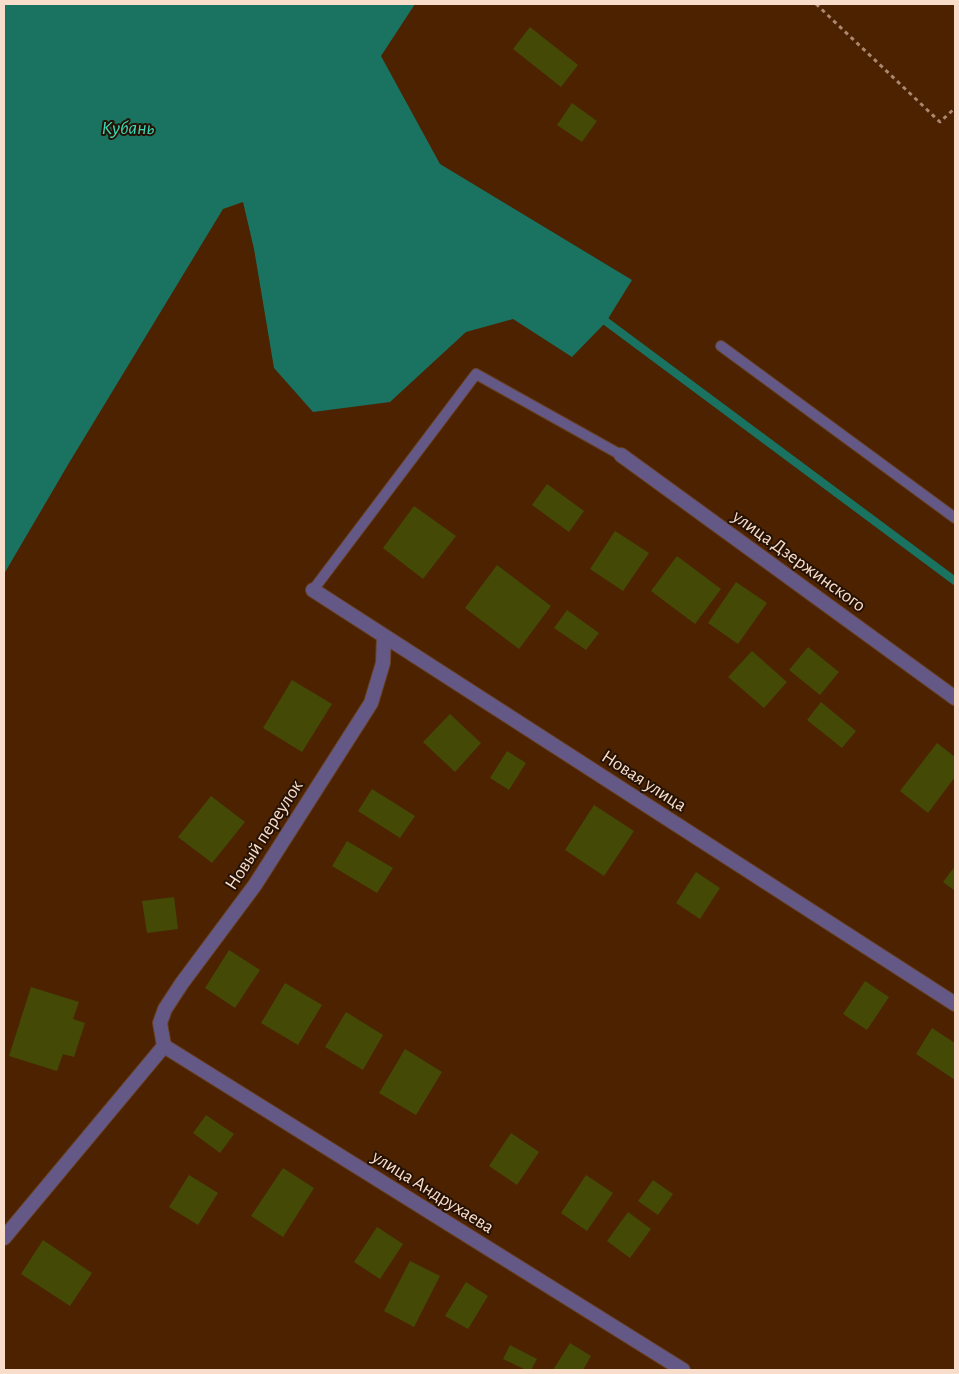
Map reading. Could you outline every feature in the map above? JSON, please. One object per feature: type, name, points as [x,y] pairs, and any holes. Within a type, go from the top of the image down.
[{"type":"street","name":"улица Дзержинского","points":[[621,455],[955,698]]},
{"type":"street","name":"Новая улица","points":[[313,590],[955,1004]]},
{"type":"street","name":"Новый переулок","points":[[164,1046],[160,1023],[166,1009],[182,983],[255,885],[371,703],[382,663],[384,636]]},
{"type":"street","points":[[4,1238],[164,1046]]},
{"type":"street","name":"улица Андрухаева","points":[[164,1046],[683,1370]]},
{"type":"lane","points":[[721,346],[955,518]]},
{"type":"lane","points":[[313,590],[476,374],[621,455]]},
{"type":"path","points":[[816,4],[940,122],[955,108]]},
{"type":"water","name":"Кубань","points":[[4,4],[415,4],[381,56],[440,164],[632,280],[606,322],[572,357],[513,319],[466,332],[390,402],[313,412],[274,368],[254,249],[243,202],[223,209],[4,574]]},
{"type":"building","points":[[530,27],[578,65],[561,87],[513,49]]},
{"type":"building","points":[[572,103],[597,121],[582,142],[557,125]]},
{"type":"building","points":[[547,484],[584,511],[569,532],[532,505]]},
{"type":"building","points":[[414,506],[456,536],[423,579],[383,548]]},
{"type":"building","points":[[615,531],[649,553],[623,591],[590,569]]},
{"type":"building","points":[[677,556],[721,589],[695,624],[651,591]]},
{"type":"building","points":[[497,565],[551,606],[519,649],[465,608]]},
{"type":"building","points":[[736,582],[767,603],[738,644],[708,623]]},
{"type":"building","points":[[567,610],[599,633],[586,650],[554,628]]},
{"type":"building","points":[[808,647],[839,672],[820,695],[789,670]]},
{"type":"building","points":[[752,651],[787,682],[764,708],[728,677]]},
{"type":"building","points":[[292,680],[332,704],[302,752],[263,728]]},
{"type":"building","points":[[821,702],[856,731],[842,748],[807,720]]},
{"type":"building","points":[[450,714],[481,743],[455,772],[423,742]]},
{"type":"building","points":[[937,743],[955,757],[955,777],[928,813],[900,791]]},
{"type":"building","points":[[507,751],[526,763],[509,790],[490,778]]},
{"type":"building","points":[[372,789],[415,816],[400,838],[358,811]]},
{"type":"building","points":[[211,796],[245,822],[212,863],[178,837]]},
{"type":"building","points":[[594,805],[634,831],[604,876],[565,850]]},
{"type":"building","points":[[347,841],[393,868],[377,893],[332,866]]},
{"type":"building","points":[[955,866],[955,891],[943,882]]},
{"type":"building","points":[[696,872],[720,888],[700,919],[676,903]]},
{"type":"building","points":[[174,897],[178,929],[147,933],[142,901]]},
{"type":"building","points":[[229,950],[260,970],[235,1008],[205,988]]},
{"type":"building","points":[[865,981],[889,997],[867,1030],[843,1014]]},
{"type":"building","points":[[285,983],[322,1005],[298,1045],[261,1023]]},
{"type":"building","points":[[31,987],[79,1002],[73,1019],[85,1023],[74,1057],[63,1054],[57,1071],[9,1056]]},
{"type":"building","points":[[346,1012],[383,1035],[363,1070],[325,1047]]},
{"type":"building","points":[[932,1028],[955,1043],[955,1080],[916,1054]]},
{"type":"building","points":[[405,1049],[442,1072],[416,1115],[379,1093]]},
{"type":"building","points":[[206,1115],[234,1134],[220,1153],[193,1133]]},
{"type":"building","points":[[511,1133],[539,1152],[517,1185],[489,1166]]},
{"type":"building","points":[[283,1168],[314,1188],[283,1237],[251,1216]]},
{"type":"building","points":[[189,1175],[218,1193],[198,1225],[169,1207]]},
{"type":"building","points":[[586,1175],[613,1193],[587,1231],[561,1213]]},
{"type":"building","points":[[653,1180],[673,1194],[658,1215],[638,1201]]},
{"type":"building","points":[[628,1212],[651,1229],[630,1258],[607,1241]]},
{"type":"building","points":[[377,1227],[403,1244],[380,1279],[354,1262]]},
{"type":"building","points":[[43,1240],[92,1273],[70,1306],[21,1274]]},
{"type":"building","points":[[410,1261],[440,1276],[414,1327],[384,1311]]},
{"type":"building","points":[[466,1282],[488,1296],[468,1329],[445,1316]]},
{"type":"building","points":[[570,1343],[591,1356],[583,1370],[553,1370]]},
{"type":"building","points":[[510,1345],[537,1359],[531,1370],[526,1370],[503,1359]]},
{"type":"waterway","points":[[600,317],[955,581]]}]
